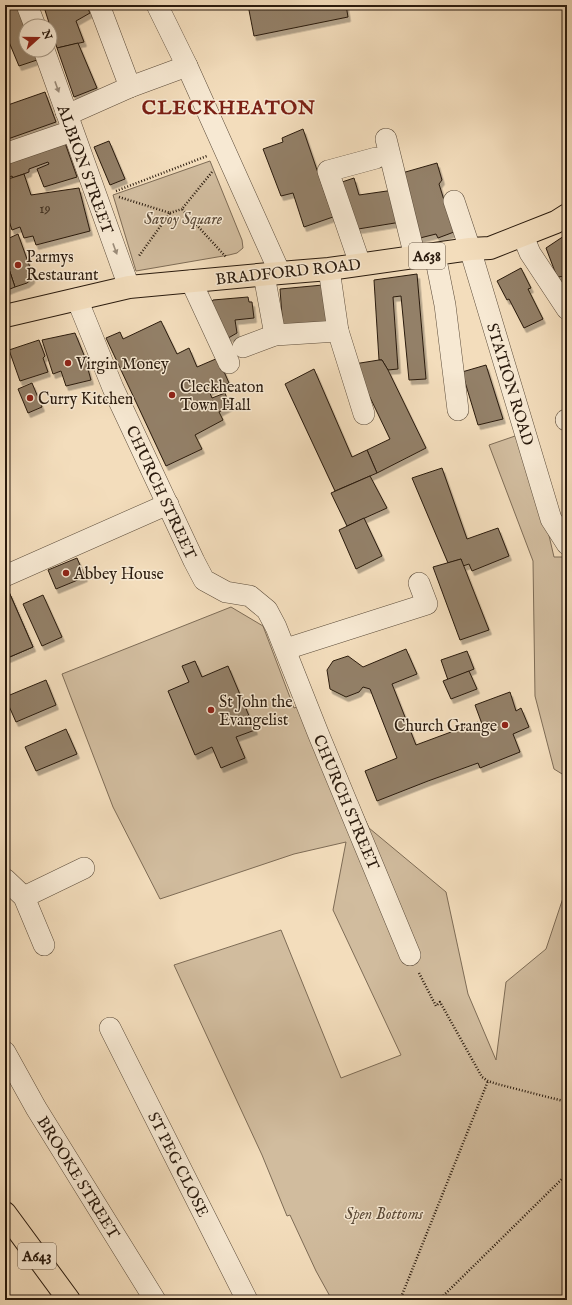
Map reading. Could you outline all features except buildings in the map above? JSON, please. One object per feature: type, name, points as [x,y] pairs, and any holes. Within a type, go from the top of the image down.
[{"type":"main road","name":"BRADFORD ROAD","points":[[5,316],[77,299],[127,282],[191,281],[328,269],[470,249],[490,248],[556,222],[567,215]]},
{"type":"main road","name":"A643","points":[[5,1213],[69,1300]]},
{"type":"street","points":[[27,5],[32,18]]},
{"type":"street","points":[[99,5],[130,87]]},
{"type":"street","points":[[158,5],[188,66],[225,152],[263,274],[275,335]]},
{"type":"street","name":"ALBION STREET","points":[[47,58],[69,121],[101,191],[127,282]]},
{"type":"street","points":[[5,154],[69,121],[76,110],[130,87],[188,66]]},
{"type":"street","points":[[386,139],[425,256],[445,305],[458,410]]},
{"type":"street","points":[[360,264],[328,171],[376,158]]},
{"type":"street","name":"STATION ROAD","points":[[454,201],[470,249],[551,519],[567,544]]},
{"type":"street","points":[[523,236],[530,253],[566,305]]},
{"type":"street","points":[[328,269],[338,331],[364,414]]},
{"type":"street","points":[[191,281],[229,363]]},
{"type":"street","name":"CHURCH STREET","points":[[77,299],[113,388],[204,580],[226,592],[250,596],[267,610],[276,627],[318,733],[410,955]]},
{"type":"street","points":[[243,347],[275,335],[338,331]]},
{"type":"street","points":[[5,576],[168,504]]},
{"type":"street","points":[[286,649],[427,604],[419,583]]},
{"type":"street","points":[[24,897],[84,868]]},
{"type":"street","points":[[5,879],[24,897],[44,945]]},
{"type":"street","name":"ST PEG CLOSE","points":[[110,1028],[247,1300]]},
{"type":"street","name":"BROOKE STREET","points":[[5,1052],[36,1108],[155,1300]]},
{"type":"path","points":[[101,191],[225,152]]},
{"type":"path","points":[[101,191],[170,213],[182,209],[225,152]]},
{"type":"path","points":[[182,209],[263,274]]},
{"type":"path","points":[[127,282],[170,213]]},
{"type":"path","points":[[410,955],[436,1006],[440,1002],[482,1077],[488,1081],[567,1102]]},
{"type":"path","points":[[400,1300],[488,1081]]},
{"type":"path","points":[[439,1300],[567,1174]]},
{"type":"green space","name":"Savoy Square","points":[[210,161],[242,240],[243,248],[237,253],[229,255],[136,271],[113,195]]},
{"type":"green space","points":[[518,435],[547,527],[554,557],[567,557],[567,777],[554,769],[535,696],[533,561],[489,445]]},
{"type":"green space","name":"Spen Bottoms","points":[[231,607],[263,626],[294,708],[311,702],[369,828],[446,892],[468,994],[496,1060],[506,982],[546,949],[567,886],[567,1300],[332,1300],[316,1271],[290,1215],[287,1216],[262,1155],[174,965],[281,930],[341,1078],[401,1055],[333,910],[346,842],[294,854],[160,899],[113,807],[62,674]]},
{"type":"place","name":"Parmys Restaurant","points":[[18,265]]},
{"type":"place","name":"Virgin Money","points":[[68,363]]},
{"type":"place","name":"Cleckheaton Town Hall","points":[[172,395]]},
{"type":"place","name":"Curry Kitchen","points":[[30,398]]},
{"type":"place","name":"Abbey House","points":[[66,573]]},
{"type":"place","name":"St John the Evangelist","points":[[211,710]]},
{"type":"place","name":"Church Grange","points":[[505,725]]},
{"type":"district","name":"CLECKHEATON","points":[[229,107]]}]
